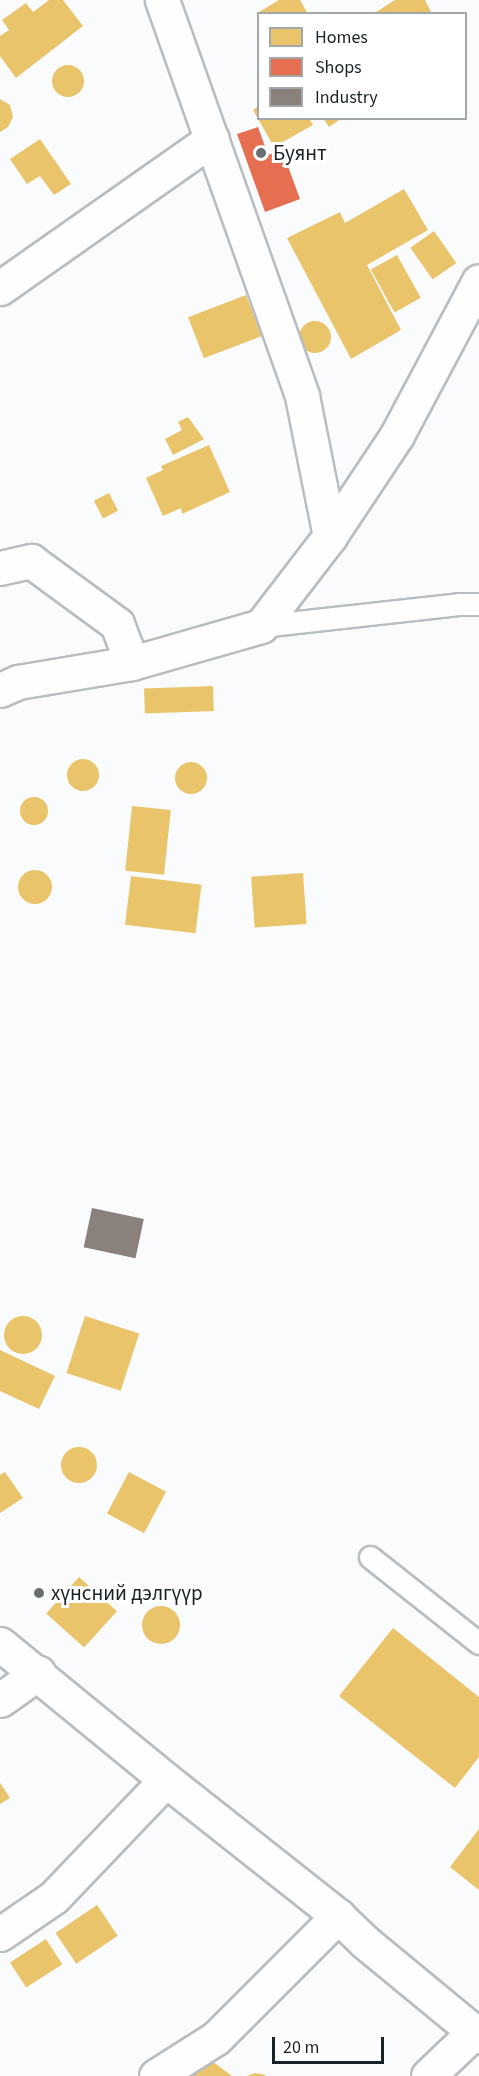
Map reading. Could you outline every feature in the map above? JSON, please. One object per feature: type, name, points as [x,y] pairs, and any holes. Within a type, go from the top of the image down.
[{"type":"street","points":[[162,0],[302,396],[330,536]]},
{"type":"street","points":[[0,288],[212,139]]},
{"type":"street","points":[[0,690],[18,682],[132,663],[261,626],[330,536],[397,435],[479,281]]},
{"type":"street","points":[[0,568],[31,561],[117,624],[132,663]]},
{"type":"street","points":[[0,1644],[166,1780],[338,1916],[365,1942],[476,2034],[428,2076]]},
{"type":"street","points":[[0,1700],[38,1673]]},
{"type":"street","points":[[0,1934],[54,1897],[166,1780]]},
{"type":"street","points":[[156,2076],[216,2038],[338,1916]]},
{"type":"lane","points":[[261,626],[459,604],[479,604]]},
{"type":"lane","points":[[370,1557],[479,1643]]},
{"type":"building: Homes","points":[[49,0],[63,0],[83,26],[16,78],[0,56],[0,36],[9,30],[2,20],[26,3],[33,12]]},
{"type":"building: Homes","points":[[279,0],[300,0],[307,12],[259,12]]},
{"type":"building: Homes","points":[[395,0],[425,0],[431,12],[376,12]]},
{"type":"building: Homes","points":[[68,65],[80,69],[84,81],[80,93],[68,97],[56,93],[52,81],[56,69]]},
{"type":"building: Homes","points":[[0,99],[10,105],[13,117],[8,127],[0,132]]},
{"type":"building: Homes","points":[[259,120],[310,120],[313,125],[274,147]]},
{"type":"building: Homes","points":[[324,120],[339,120],[329,127]]},
{"type":"building: Homes","points":[[40,139],[71,184],[54,195],[40,176],[27,184],[10,159]]},
{"type":"building: Homes","points":[[404,189],[428,230],[367,265],[401,330],[351,359],[287,238],[340,212],[345,223]]},
{"type":"building: Homes","points":[[434,231],[456,263],[433,280],[410,248]]},
{"type":"building: Homes","points":[[397,255],[421,298],[395,312],[371,270]]},
{"type":"building: Homes","points":[[246,295],[262,336],[204,358],[188,317]]},
{"type":"building: Homes","points":[[315,321],[327,325],[331,337],[327,349],[315,353],[303,349],[299,337],[303,325]]},
{"type":"building: Homes","points":[[188,417],[204,439],[173,455],[165,439],[182,430],[178,422]]},
{"type":"building: Homes","points":[[209,445],[230,492],[182,514],[181,508],[163,516],[146,478],[163,470],[161,466]]},
{"type":"building: Homes","points":[[109,493],[118,511],[103,519],[94,501]]},
{"type":"building: Homes","points":[[213,686],[214,711],[145,713],[144,688]]},
{"type":"building: Homes","points":[[83,759],[95,763],[99,775],[95,787],[83,791],[71,787],[67,775],[71,763]]},
{"type":"building: Homes","points":[[191,762],[202,767],[207,778],[202,789],[191,794],[180,789],[175,778],[180,767]]},
{"type":"building: Homes","points":[[34,797],[44,801],[48,811],[44,821],[34,825],[24,821],[20,811],[24,801]]},
{"type":"building: Homes","points":[[132,806],[171,810],[164,875],[125,871]]},
{"type":"building: Homes","points":[[35,870],[47,875],[52,887],[47,899],[35,904],[23,899],[18,887],[23,875]]},
{"type":"building: Homes","points":[[303,873],[307,924],[255,928],[251,877]]},
{"type":"building: Homes","points":[[131,876],[201,885],[195,933],[125,925]]},
{"type":"building: Homes","points":[[23,1316],[36,1322],[42,1335],[36,1348],[23,1354],[10,1348],[4,1335],[10,1322]]},
{"type":"building: Homes","points":[[85,1316],[139,1334],[121,1391],[66,1373]]},
{"type":"building: Homes","points":[[0,1350],[55,1376],[39,1409],[0,1391]]},
{"type":"building: Homes","points":[[79,1447],[92,1452],[97,1465],[92,1478],[79,1483],[66,1478],[61,1465],[66,1452]]},
{"type":"building: Homes","points":[[5,1472],[23,1498],[0,1513],[0,1475]]},
{"type":"building: Homes","points":[[129,1472],[166,1492],[144,1533],[107,1513]]},
{"type":"building: Homes","points":[[79,1577],[117,1611],[84,1648],[46,1613]]},
{"type":"building: Homes","points":[[161,1606],[175,1611],[180,1625],[175,1639],[161,1644],[147,1639],[142,1625],[147,1611]]},
{"type":"building: Homes","points":[[393,1628],[479,1697],[479,1757],[455,1788],[339,1696]]},
{"type":"building: Homes","points":[[0,1783],[10,1798],[0,1804]]},
{"type":"building: Homes","points":[[479,1829],[479,1890],[450,1867]]},
{"type":"building: Homes","points":[[97,1905],[118,1936],[76,1964],[56,1933]]},
{"type":"building: Homes","points":[[46,1939],[62,1964],[26,1988],[10,1962]]},
{"type":"building: Homes","points":[[212,2061],[232,2076],[180,2076]]},
{"type":"building: Homes","points":[[255,2073],[266,2075],[247,2076]]},
{"type":"building: Shops","points":[[258,127],[268,155],[282,150],[300,199],[265,212],[237,134]]},
{"type":"building: Industry","points":[[92,1208],[144,1219],[136,1258],[84,1247]]},
{"type":"place","name":"Буянт","points":[[261,153]]},
{"type":"place","name":"хүнсний дэлгүүр","points":[[39,1593]]}]
